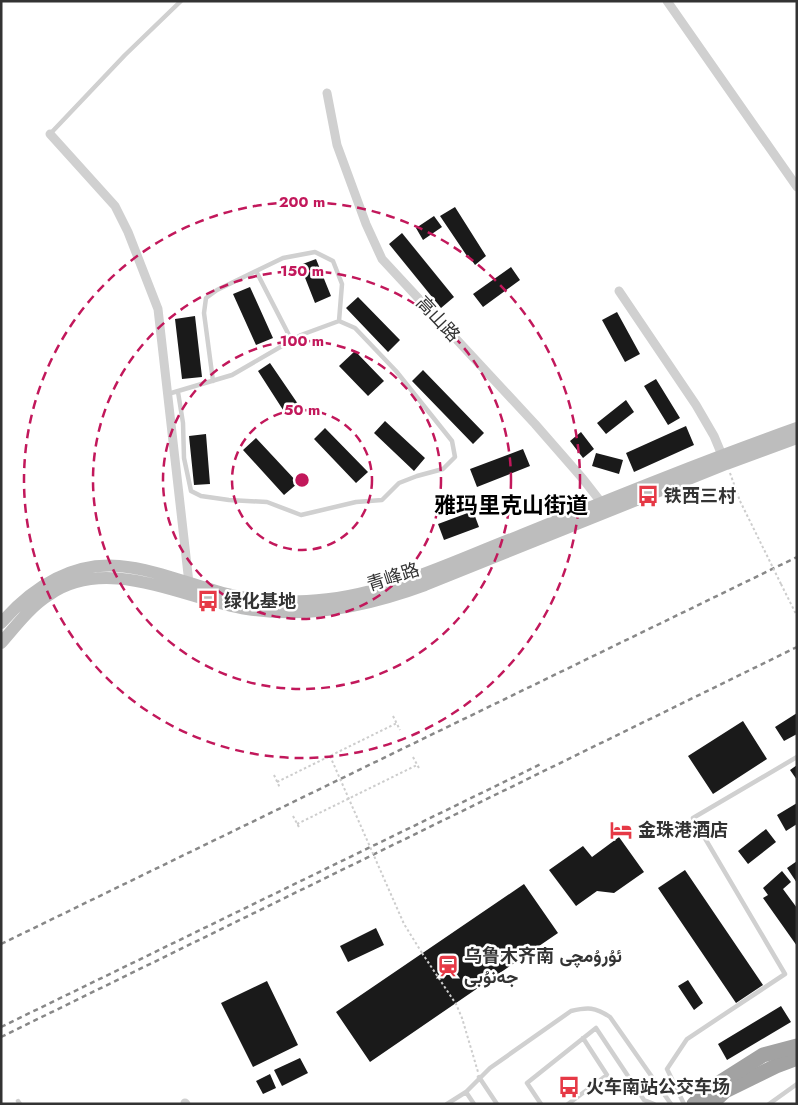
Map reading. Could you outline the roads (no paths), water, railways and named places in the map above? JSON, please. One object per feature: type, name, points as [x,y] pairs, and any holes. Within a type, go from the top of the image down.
[{"type":"highway","points":[[694,1104],[714,1086],[762,1055],[797,1046]]},
{"type":"highway","points":[[711,1104],[725,1091],[797,1058]]},
{"type":"main road","name":"青峰路","points":[[1,623],[19,604],[40,587],[56,578],[85,568],[100,566],[138,569],[224,593],[275,601],[308,601],[364,594],[419,576],[605,507],[724,460],[797,428]]},
{"type":"main road","name":"青峰路","points":[[724,460],[797,438]]},
{"type":"main road","name":"青峰路","points":[[1,643],[37,604],[64,586],[83,580],[99,577],[143,582],[208,601],[248,609],[294,612],[339,609],[381,600],[425,586],[605,507]]},
{"type":"street","points":[[667,1],[797,187]]},
{"type":"street","name":"高山路","points":[[327,93],[337,145],[366,224],[382,259],[535,424],[584,479],[605,507]]},
{"type":"street","points":[[50,134],[115,206],[128,232],[158,308],[189,584]]},
{"type":"street","points":[[619,291],[696,405],[714,436],[724,460]]},
{"type":"lane","points":[[50,134],[125,55],[181,1]]},
{"type":"lane","points":[[213,381],[204,313],[206,298],[217,290],[283,258],[315,252],[333,261],[342,284],[339,321]]},
{"type":"lane","points":[[256,271],[292,341]]},
{"type":"lane","points":[[168,394],[232,375],[292,341],[339,321],[355,328],[396,371],[452,441],[455,457],[443,469],[399,483],[382,500],[356,502],[301,515],[267,502],[229,500],[202,496],[191,491],[184,458],[183,423],[178,392]]},
{"type":"lane","points":[[684,1104],[666,1069],[687,1039],[785,974],[693,818],[797,757]]},
{"type":"lane","points":[[447,1104],[466,1092],[490,1068],[571,1011],[585,1008],[598,1009],[610,1017],[671,1104]]},
{"type":"lane","points":[[541,1104],[528,1083],[596,1028],[644,1100],[654,1104]]},
{"type":"lane","points":[[568,1104],[607,1076],[584,1038]]},
{"type":"lane","points":[[480,1077],[497,1104]]},
{"type":"lane","points":[[769,1104],[797,1084]]},
{"type":"lane","points":[[466,1092],[474,1104]]},
{"type":"railway","points":[[1,944],[797,557]]},
{"type":"railway","points":[[1,1037],[797,647]]},
{"type":"railway","points":[[1,1027],[541,764]]},
{"type":"place","name":"铁西三村","points":[[648,496]]},
{"type":"place","name":"绿化基地","points":[[208,601]]},
{"type":"place","name":"金珠港酒店","points":[[621,830]]},
{"type":"place","name":"乌鲁木齐南 ئۇرۇمچى جەنۇبى","points":[[448,966]]},
{"type":"place","name":"火车南站公交车场","points":[[569,1087]]},
{"type":"district","name":"雅玛里克山街道","points":[[511,505]]}]
